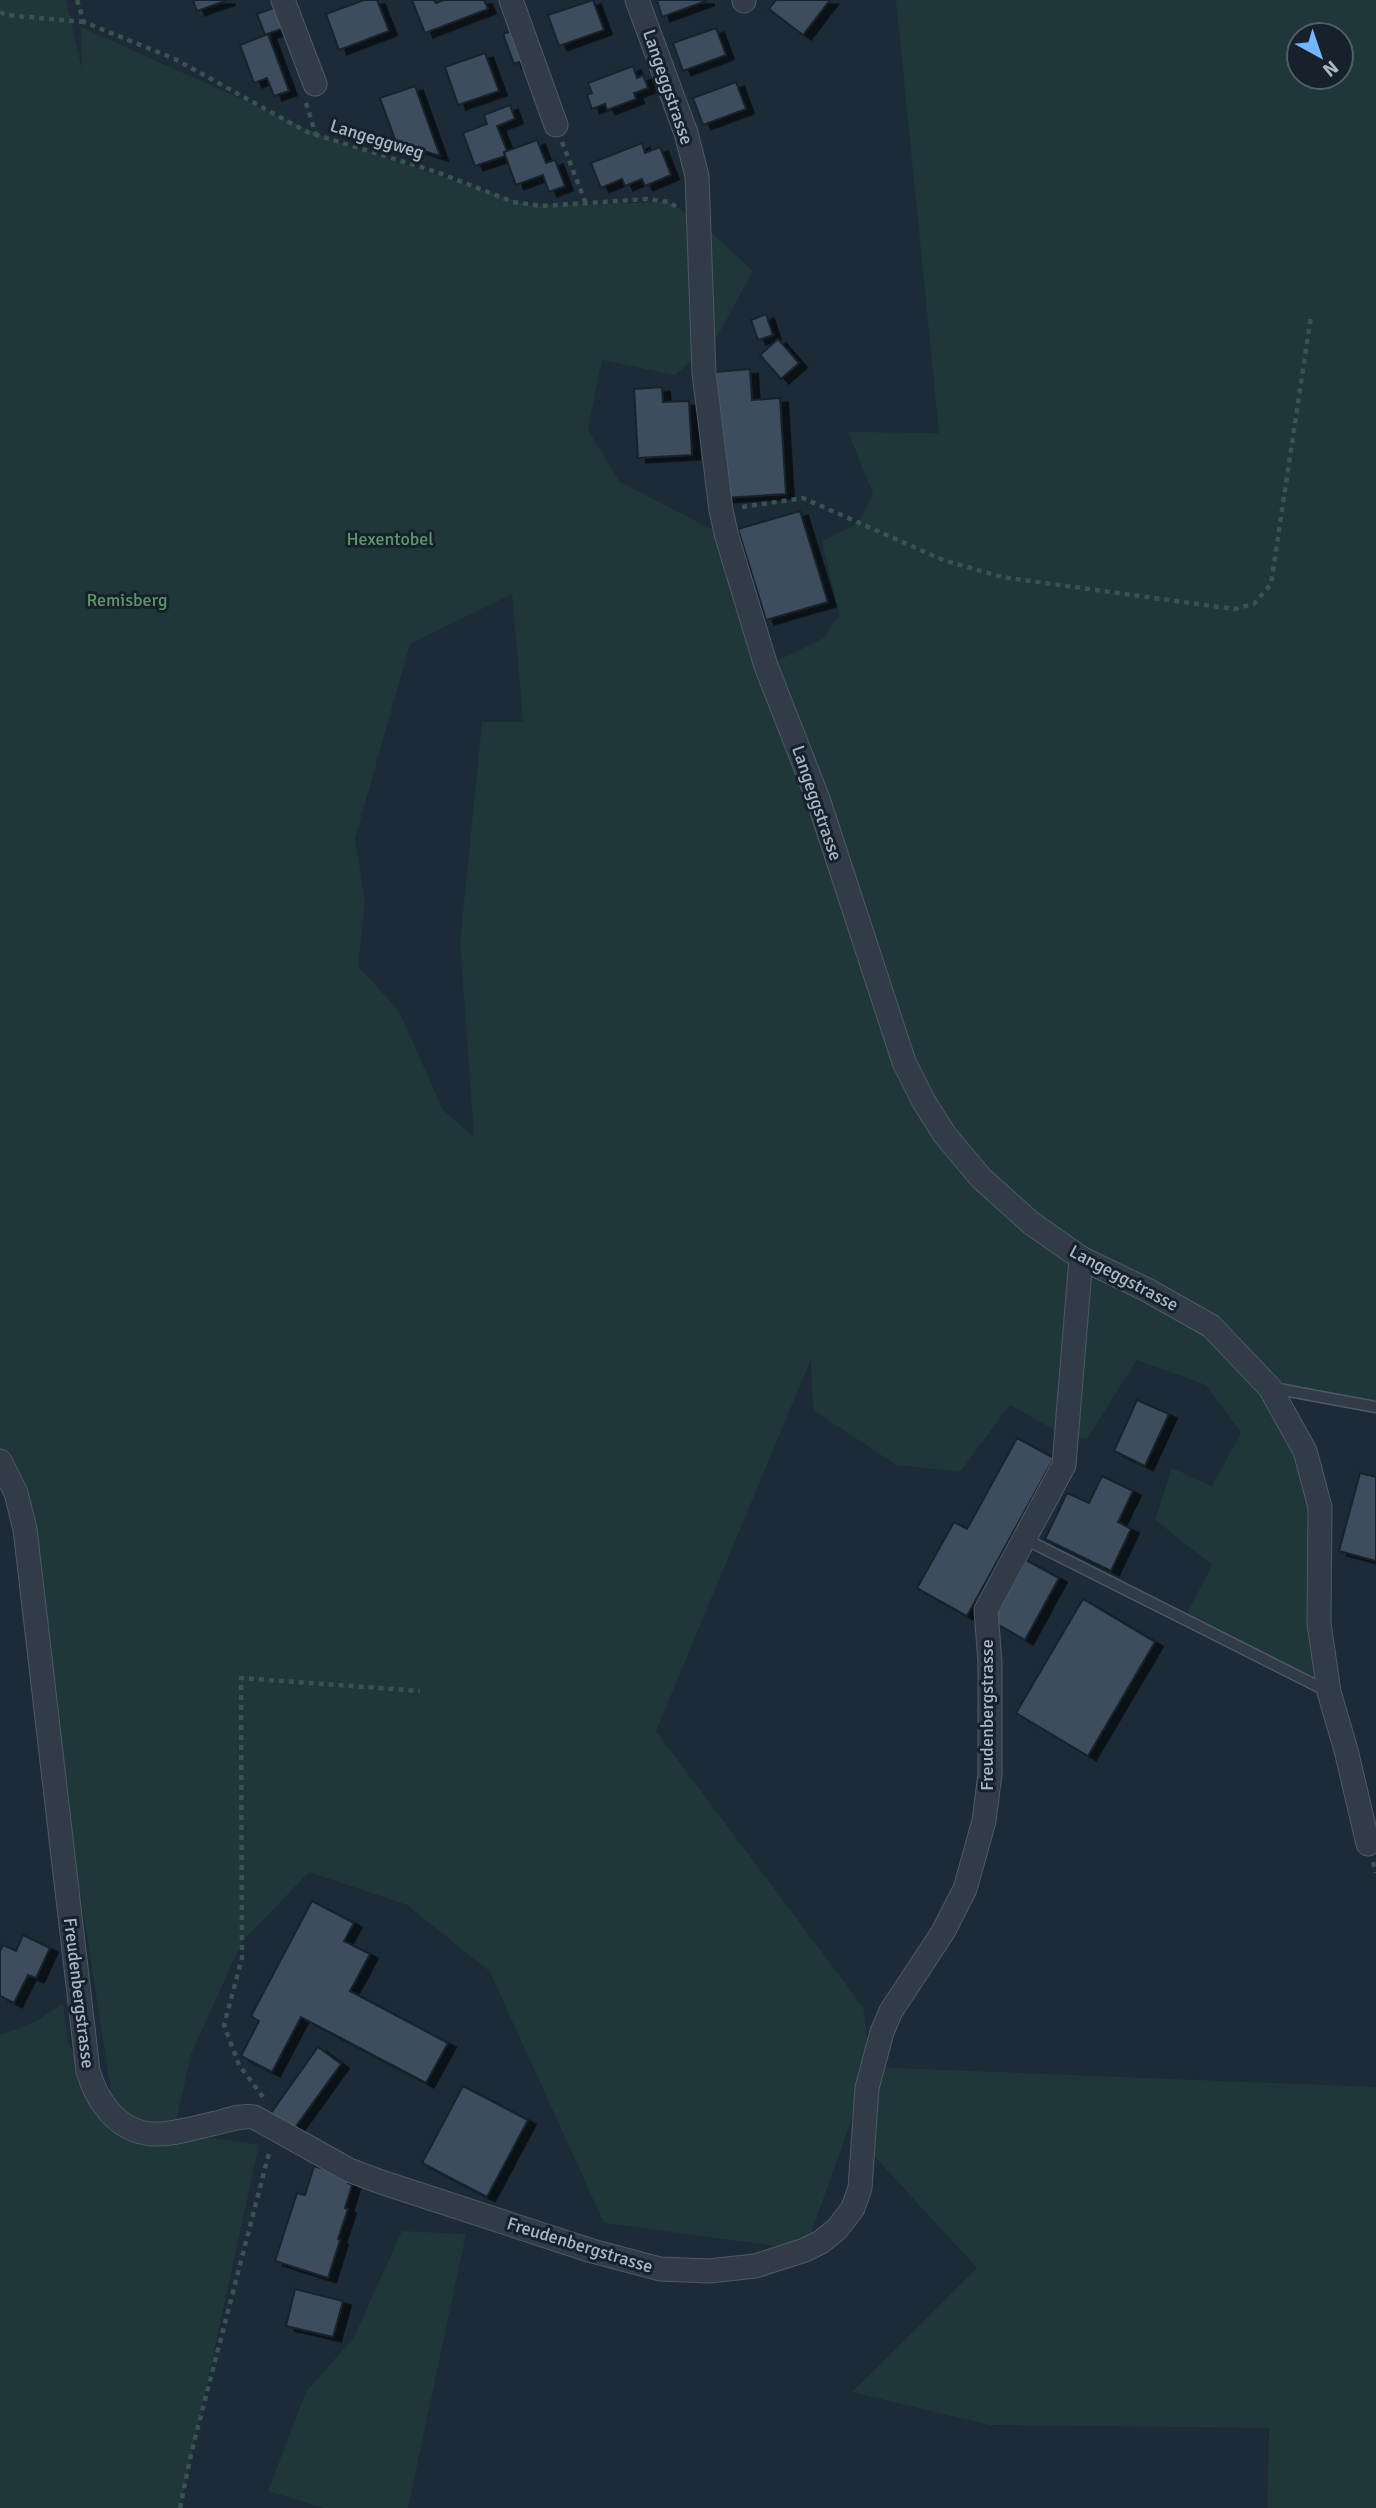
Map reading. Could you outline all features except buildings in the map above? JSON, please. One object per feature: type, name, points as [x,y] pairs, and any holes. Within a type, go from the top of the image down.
[{"type":"street","points":[[283,0],[315,84]]},
{"type":"street","points":[[511,0],[556,125]]},
{"type":"street","name":"Langeggstrasse","points":[[637,0],[686,133],[697,176],[704,373],[721,510],[727,537],[766,666],[818,799],[904,1062],[945,1135],[981,1178],[1031,1223],[1080,1258],[1147,1290],[1211,1326],[1270,1388],[1305,1451],[1320,1507],[1319,1623],[1329,1692],[1368,1844]]},
{"type":"street","name":"Freudenbergstrasse","points":[[0,1461],[16,1493],[24,1529],[84,2043],[93,2086],[102,2105],[130,2128],[150,2134],[174,2132],[239,2117],[254,2117],[280,2129],[349,2170],[381,2182],[593,2251],[660,2269],[709,2271],[755,2266],[783,2259],[821,2242],[846,2218],[860,2188],[867,2088],[871,2067],[887,2021],[943,1932],[965,1889],[984,1821],[990,1774],[990,1664],[986,1610],[1064,1465],[1080,1258]]},
{"type":"lane","points":[[1270,1388],[1376,1407]]},
{"type":"lane","points":[[1025,1539],[1329,1692]]},
{"type":"path","points":[[77,0],[85,22]]},
{"type":"path","name":"Langeggweg","points":[[0,12],[6,15],[85,22],[175,59],[281,119],[317,136],[437,172],[513,202],[542,206],[658,200],[669,202],[700,222]]},
{"type":"path","points":[[315,84],[306,100],[317,136]]},
{"type":"path","points":[[556,125],[586,204]]},
{"type":"path","points":[[721,510],[803,498],[943,560],[1002,577],[1234,609],[1254,604],[1271,584],[1311,316]]},
{"type":"path","points":[[254,2117],[263,2096],[239,2065],[224,2025],[242,1958],[242,1678],[420,1691]]},
{"type":"path","points":[[180,2508],[211,2373],[272,2142],[280,2129]]},
{"type":"green space","points":[[0,0],[66,0],[82,69],[81,27],[332,140],[531,206],[669,202],[700,222],[753,271],[716,339],[675,375],[602,360],[588,430],[620,482],[727,537],[766,666],[824,638],[839,615],[822,541],[858,523],[873,494],[848,432],[939,433],[896,0],[1376,0],[1376,1404],[1271,1388],[1305,1451],[1329,1692],[1184,1619],[1212,1565],[1155,1520],[1172,1468],[1212,1486],[1241,1433],[1206,1385],[1137,1360],[1087,1439],[1067,1437],[1010,1405],[960,1472],[896,1465],[813,1410],[811,1359],[656,1731],[863,2007],[871,2067],[1376,2087],[1376,2508],[1267,2508],[1269,2428],[989,2425],[852,2392],[977,2268],[864,2145],[869,2071],[805,2250],[604,2223],[490,1972],[407,1905],[309,1872],[242,1942],[191,2054],[174,2132],[259,2145],[180,2508],[0,2508],[0,2035],[34,2022],[63,2004],[68,2043],[97,2096],[115,2117],[21,1510],[0,1474]],"holes":[[[512,594],[523,722],[482,722],[460,942],[474,1137],[443,1110],[399,1011],[358,966],[365,901],[355,839],[410,644]]]},
{"type":"green space","points":[[402,2231],[466,2234],[408,2508],[324,2508],[268,2491],[306,2392],[354,2337]]},
{"type":"park label","name":"Hexentobel","points":[[390,539]]},
{"type":"park label","name":"Remisberg","points":[[127,600]]}]
